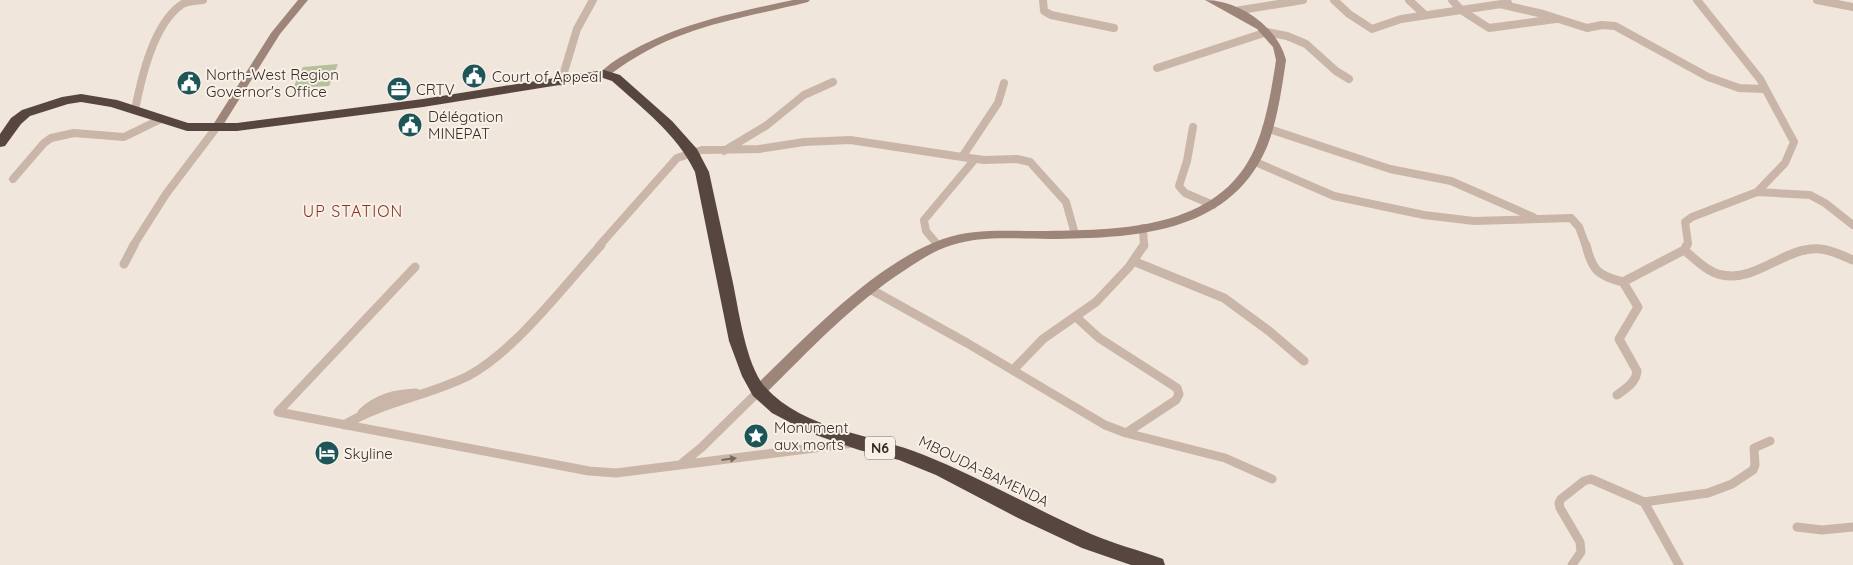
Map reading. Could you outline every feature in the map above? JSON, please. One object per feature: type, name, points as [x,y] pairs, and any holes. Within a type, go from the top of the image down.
[{"type":"highway","points":[[0,143],[16,121],[26,113],[66,100],[95,99],[187,127],[216,128],[265,124],[423,103],[561,82],[588,75],[604,74]]},
{"type":"highway","name":"N6","points":[[604,74],[616,78],[636,94],[692,152]]},
{"type":"highway","name":"MBOUDA-BAMENDA","points":[[692,152],[702,172],[716,232],[737,341],[750,376],[759,391],[778,408],[816,428],[859,443],[901,453],[1081,538],[1156,565]]},
{"type":"street","points":[[135,110],[141,76],[150,50],[170,15],[182,4],[203,0]]},
{"type":"street","points":[[124,264],[132,247],[158,207],[216,128],[276,33],[303,0]]},
{"type":"street","points":[[561,82],[575,32],[585,11],[593,0]]},
{"type":"street","points":[[604,74],[628,57],[686,28],[805,0]]},
{"type":"street","points":[[1043,0],[1044,11],[1051,15],[1114,28]]},
{"type":"street","points":[[680,465],[859,297],[938,245],[972,237],[1076,234],[1144,228],[1183,218],[1214,205],[1234,188],[1254,161],[1263,144],[1281,68],[1277,43],[1267,32],[1235,11],[1210,0]]},
{"type":"street","points":[[1235,11],[1303,0]]},
{"type":"street","points":[[1334,0],[1349,14],[1372,29],[1401,19],[1506,3],[1586,28],[1602,25],[1615,26],[1716,80],[1739,88],[1764,90]]},
{"type":"street","points":[[1409,0],[1425,15]]},
{"type":"street","points":[[1452,0],[1461,10],[1489,28],[1558,19]]},
{"type":"street","points":[[1697,0],[1760,79],[1764,90],[1791,133],[1794,142],[1785,163],[1757,192]]},
{"type":"street","points":[[1816,0],[1853,7]]},
{"type":"street","points":[[1157,68],[1267,32],[1277,33],[1305,44],[1336,73],[1349,79]]},
{"type":"street","points":[[723,151],[767,125],[804,95],[833,82]]},
{"type":"street","points":[[962,157],[998,103],[1004,83]]},
{"type":"street","points":[[13,179],[44,143],[51,138],[74,133],[124,137],[161,118]]},
{"type":"street","points":[[1193,126],[1187,161],[1179,186],[1185,193],[1214,205]]},
{"type":"street","points":[[1266,128],[1397,171],[1451,181],[1536,218]]},
{"type":"street","points":[[344,424],[360,416],[373,402],[382,398],[395,394],[421,394],[468,377],[494,358],[527,327],[677,158],[692,152],[759,149],[820,140],[850,140],[975,160],[1017,160],[1030,162],[1066,202],[1076,234]]},
{"type":"street","points":[[938,245],[925,230],[923,226],[924,220],[975,160]]},
{"type":"street","points":[[1254,161],[1310,187],[1361,202],[1449,219],[1571,218],[1580,227],[1595,271],[1603,278],[1623,282],[1684,250],[1688,243],[1686,222],[1692,217],[1757,192],[1810,195],[1825,203],[1853,225]]},
{"type":"street","points":[[1013,370],[1043,339],[1096,302],[1134,261],[1144,246],[1144,228]]},
{"type":"street","points":[[1684,250],[1714,272],[1729,276],[1745,274],[1808,250],[1828,250],[1853,260]]},
{"type":"street","points":[[1134,261],[1224,298],[1269,331],[1304,361]]},
{"type":"street","points":[[415,267],[278,412],[589,471],[616,473],[859,443]]},
{"type":"street","points":[[1617,395],[1636,381],[1638,377],[1637,371],[1619,339],[1638,307],[1623,282]]},
{"type":"street","points":[[870,289],[1013,370],[1105,425],[1126,433],[1225,458],[1272,478]]},
{"type":"street","points":[[1076,317],[1090,332],[1177,388],[1179,394],[1176,400],[1126,433]]},
{"type":"street","points":[[1644,502],[1658,498],[1706,494],[1732,486],[1754,469],[1755,464],[1752,451],[1754,448],[1770,441]]},
{"type":"street","points":[[1572,565],[1581,552],[1580,542],[1559,503],[1561,499],[1584,481],[1592,479],[1644,502],[1679,565]]},
{"type":"street","points":[[1798,527],[1822,530],[1853,527]]},
{"type":"green space","points":[[338,64],[329,86],[293,88],[303,67]]},
{"type":"place","name":"Court of Appeal","points":[[474,76]]},
{"type":"place","name":"North-West Region Governor's Office","points":[[189,83]]},
{"type":"place","name":"CRTV","points":[[399,89]]},
{"type":"place","name":"Délégation MINEPAT","points":[[410,125]]},
{"type":"place","name":"Monument aux morts","points":[[756,436]]},
{"type":"place","name":"Skyline","points":[[327,453]]},
{"type":"district","name":"UP STATION","points":[[353,211]]}]
